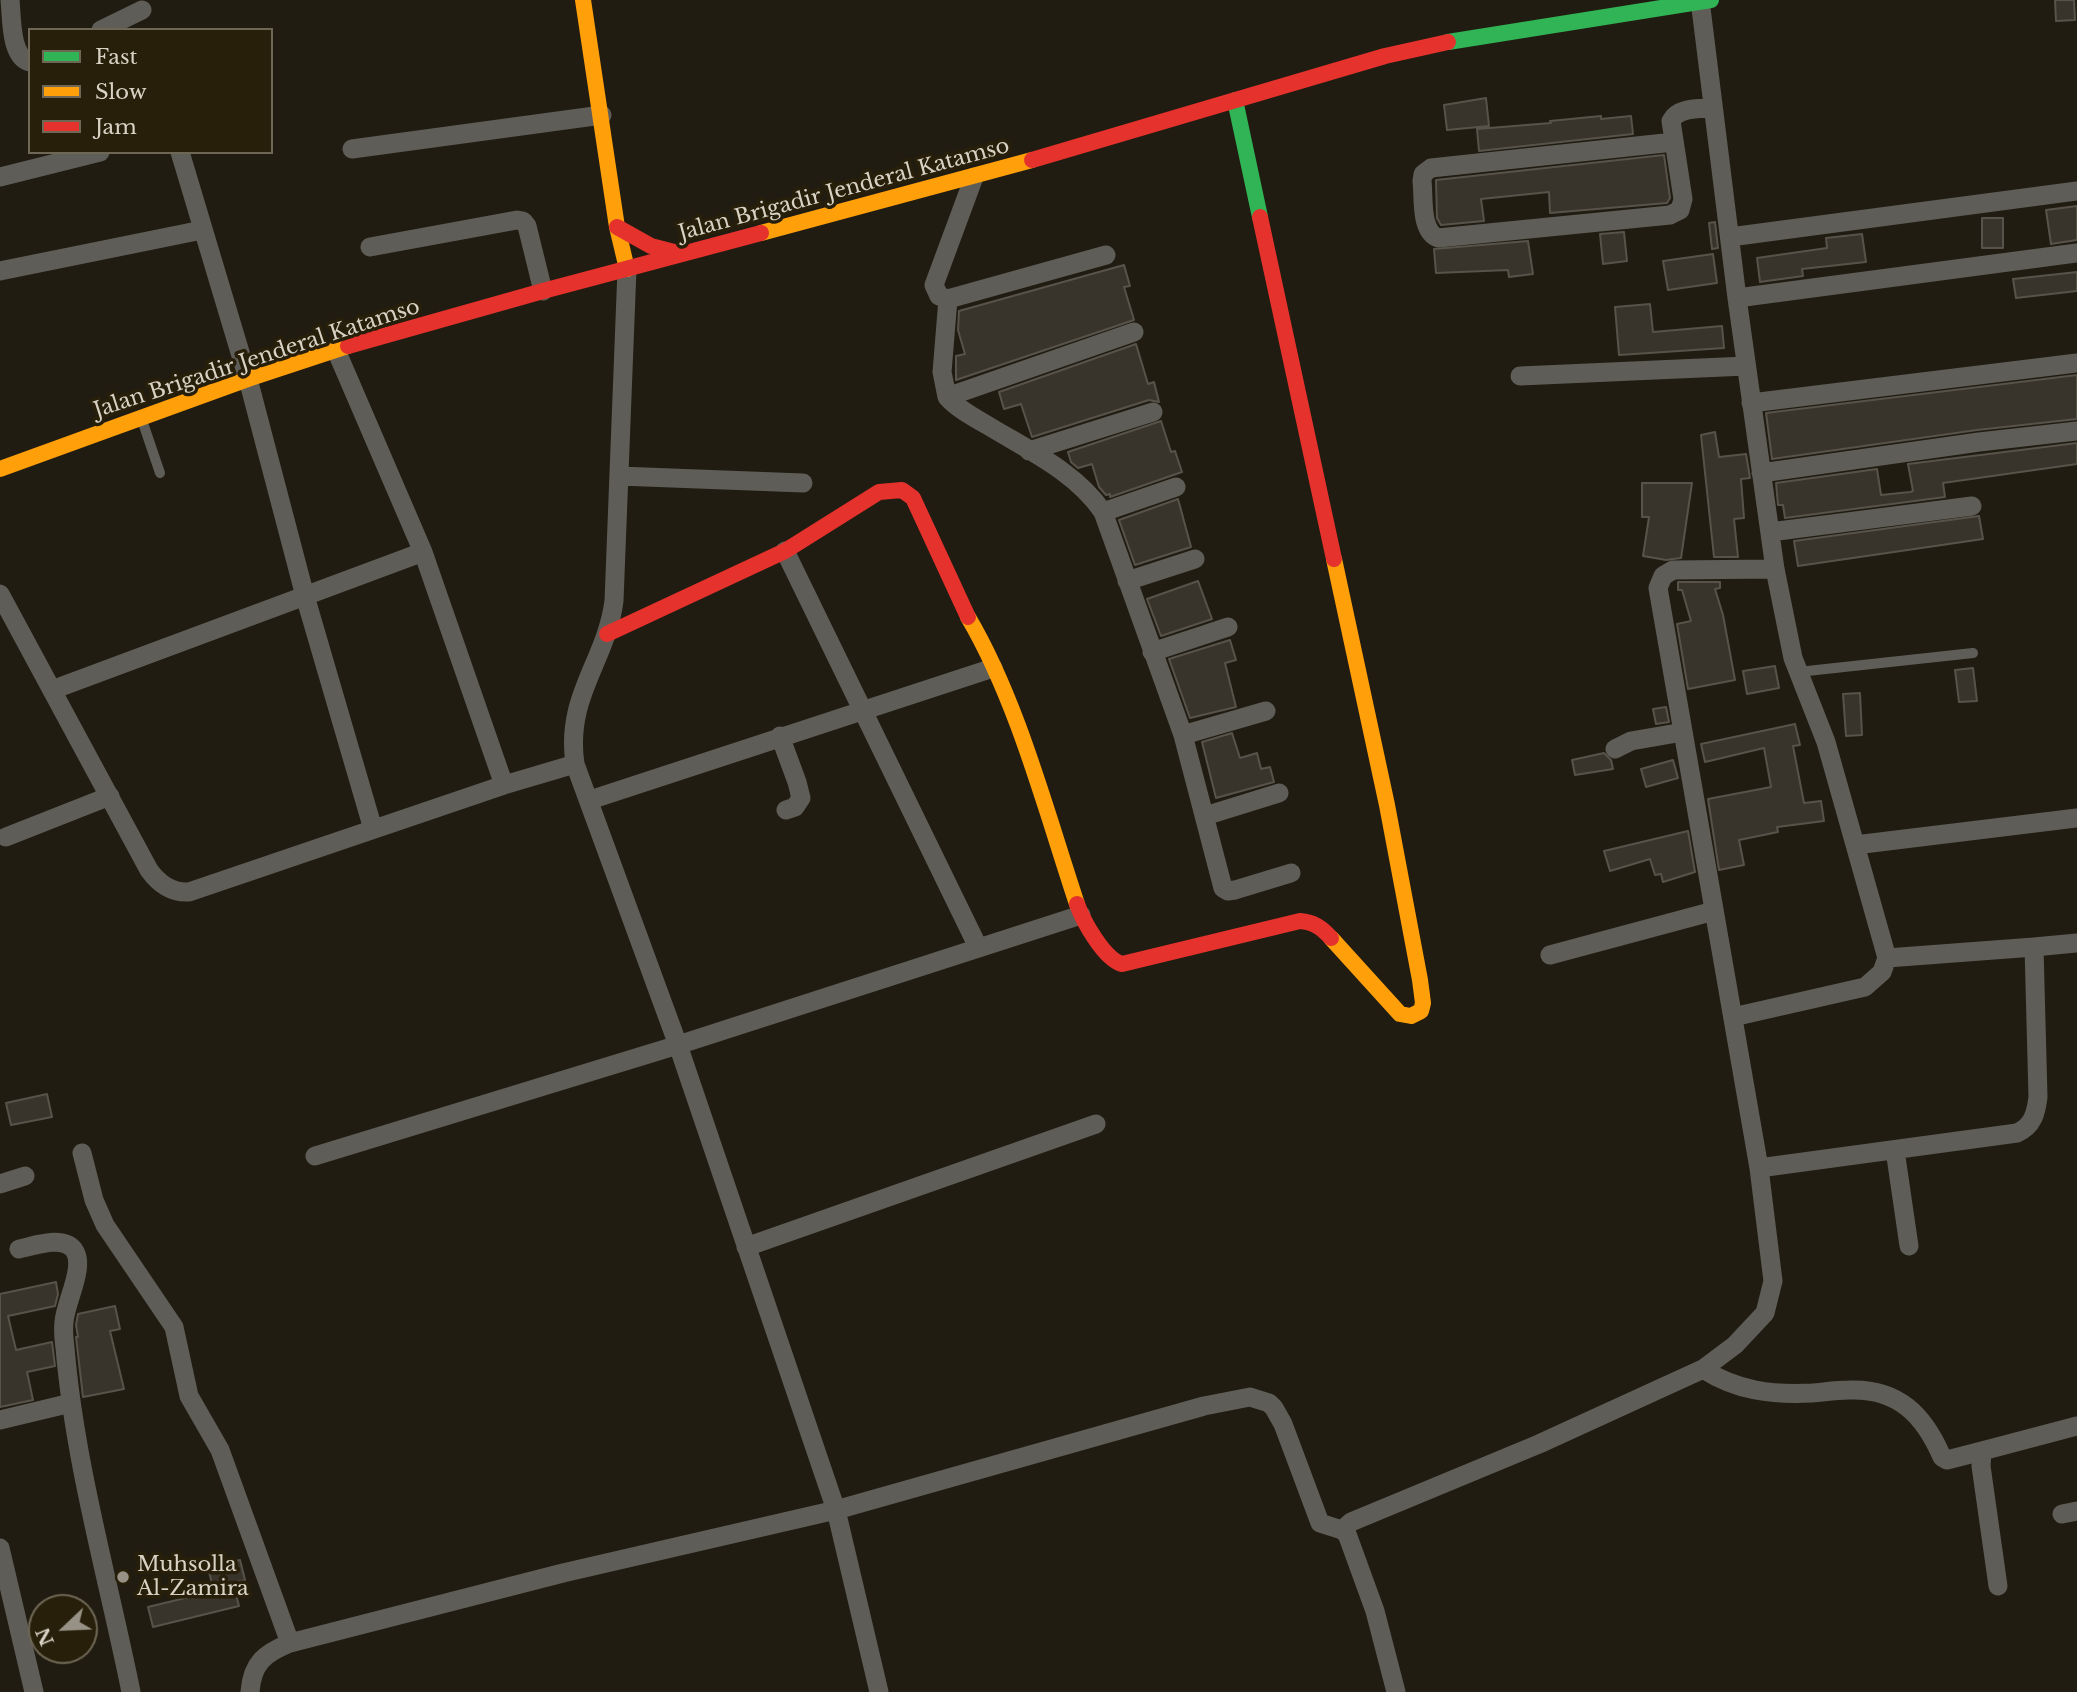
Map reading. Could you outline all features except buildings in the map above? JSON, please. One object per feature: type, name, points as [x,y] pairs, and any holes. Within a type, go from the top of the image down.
[{"type":"street","points":[[10,0],[16,50],[23,60],[28,61]]},
{"type":"street","points":[[583,0],[618,227],[627,269],[617,571],[612,617],[607,634],[578,703],[574,729],[575,764],[678,1045],[836,1510],[879,1692]]},
{"type":"street","points":[[1703,1],[1713,108],[1737,298],[1775,569],[1798,672],[1826,743],[1887,958],[1882,972],[1865,987],[1733,1017]]},
{"type":"street","name":"Jalan Brigadir Jenderal Katamso","points":[[0,469],[247,379],[336,350],[543,291],[974,177],[1433,44],[1506,30],[1703,1]]},
{"type":"street","points":[[104,28],[140,5],[146,28]]},
{"type":"street","points":[[607,634],[785,551],[870,497],[890,490],[902,490],[913,498],[993,668],[1013,715],[1081,915],[1108,956],[1122,964],[1300,921],[1311,922],[1322,928],[1400,1014],[1415,1015],[1421,1011],[1423,1003],[1387,805],[1235,100]]},
{"type":"street","points":[[1674,142],[1431,168],[1423,174],[1422,181],[1427,229],[1438,239],[1670,215],[1680,210],[1683,200],[1671,121],[1680,111],[1713,108]]},
{"type":"street","points":[[352,149],[602,115]]},
{"type":"street","points":[[0,177],[92,154]]},
{"type":"street","points":[[181,154],[247,379],[305,596],[373,829]]},
{"type":"street","points":[[974,177],[934,285],[939,296],[948,299],[1106,255]]},
{"type":"street","points":[[1730,237],[2077,191]]},
{"type":"street","points":[[370,247],[517,219],[527,226],[543,291]]},
{"type":"street","points":[[618,227],[650,246],[684,254]]},
{"type":"street","points":[[0,271],[202,230]]},
{"type":"street","points":[[1737,298],[2077,253]]},
{"type":"street","points":[[948,299],[942,372],[947,397],[952,403],[1082,486],[1103,512],[1183,735],[1223,888],[1228,891],[1235,890],[1291,873]]},
{"type":"street","points":[[947,397],[1134,332]]},
{"type":"street","points":[[336,350],[423,552],[505,785]]},
{"type":"street","points":[[1751,403],[2077,363]]},
{"type":"street","points":[[1520,376],[1746,366]]},
{"type":"street","points":[[1029,451],[1153,412]]},
{"type":"street","points":[[1761,473],[2077,431]]},
{"type":"street","points":[[619,476],[803,483]]},
{"type":"street","points":[[1103,512],[1176,487]]},
{"type":"street","points":[[1770,532],[1972,506]]},
{"type":"street","points":[[785,551],[978,947]]},
{"type":"street","points":[[52,690],[423,552]]},
{"type":"street","points":[[1128,581],[1195,559]]},
{"type":"street","points":[[1335,1528],[1539,1444],[1703,1369],[1735,1345],[1765,1313],[1773,1280],[1759,1168],[1658,588],[1662,576],[1673,570],[1775,569]]},
{"type":"street","points":[[0,594],[155,879],[179,893],[189,892],[575,764]]},
{"type":"street","points":[[1152,652],[1228,627]]},
{"type":"street","points":[[590,800],[993,668]]},
{"type":"street","points":[[1183,735],[1266,711]]},
{"type":"street","points":[[1615,749],[1631,741],[1683,732]]},
{"type":"street","points":[[780,737],[801,798],[795,807],[786,810]]},
{"type":"street","points":[[1205,816],[1279,793]]},
{"type":"street","points":[[6,837],[110,796]]},
{"type":"street","points":[[1856,845],[2077,818]]},
{"type":"street","points":[[1550,955],[1714,911]]},
{"type":"street","points":[[315,1157],[678,1045],[1081,915]]},
{"type":"street","points":[[1887,958],[2077,943]]},
{"type":"street","points":[[1759,1168],[2017,1133],[2028,1127],[2037,1108],[2038,1097],[2034,947]]},
{"type":"street","points":[[746,1247],[1097,1124]]},
{"type":"street","points":[[1895,1150],[1909,1246]]},
{"type":"street","points":[[82,1153],[94,1200],[105,1226],[174,1327],[189,1396],[220,1450],[290,1643]]},
{"type":"street","points":[[0,1184],[25,1176]]},
{"type":"street","points":[[19,1249],[58,1242],[68,1244],[75,1251],[78,1260],[64,1321],[71,1404],[88,1499],[131,1692]]},
{"type":"street","points":[[1703,1369],[1725,1383],[1774,1392],[1850,1390],[1890,1396],[1911,1410],[1928,1428],[1942,1457],[1947,1460],[2077,1426]]},
{"type":"street","points":[[250,1692],[255,1671],[266,1654],[290,1643],[564,1573],[836,1510],[1204,1406],[1250,1397],[1269,1403],[1283,1424],[1317,1518],[1335,1528],[1351,1542],[1375,1611],[1396,1692]]},
{"type":"street","points":[[0,1420],[71,1404]]},
{"type":"street","points":[[1978,1452],[1998,1586]]},
{"type":"street","points":[[0,1548],[34,1692]]},
{"type":"lane","points":[[141,417],[160,472]]},
{"type":"lane","points":[[1798,672],[1973,653]]},
{"type":"traffic: fast","points":[[1448,42],[1711,0]]},
{"type":"traffic: fast","points":[[1235,100],[1260,217]]},
{"type":"traffic: slow","points":[[583,0],[617,227],[627,269]]},
{"type":"traffic: slow","points":[[761,233],[1032,160]]},
{"type":"traffic: slow","points":[[0,469],[248,379],[348,346]]},
{"type":"traffic: slow","points":[[1331,938],[1400,1014],[1411,1016],[1421,1011],[1423,1003],[1420,980],[1387,805],[1334,559]]},
{"type":"traffic: slow","points":[[968,617],[1016,720],[1077,904]]},
{"type":"traffic: jam","points":[[1032,160],[1385,56],[1448,42]]},
{"type":"traffic: jam","points":[[1260,217],[1334,559]]},
{"type":"traffic: jam","points":[[617,227],[651,246],[682,254]]},
{"type":"traffic: jam","points":[[348,346],[761,233]]},
{"type":"traffic: jam","points":[[607,634],[785,551],[879,492],[902,490],[913,498],[968,617]]},
{"type":"traffic: jam","points":[[1077,904],[1101,947],[1122,964],[1300,921],[1317,926],[1331,938]]},
{"type":"place","name":"Muhsolla Al-Zamira","points":[[123,1577]]}]
